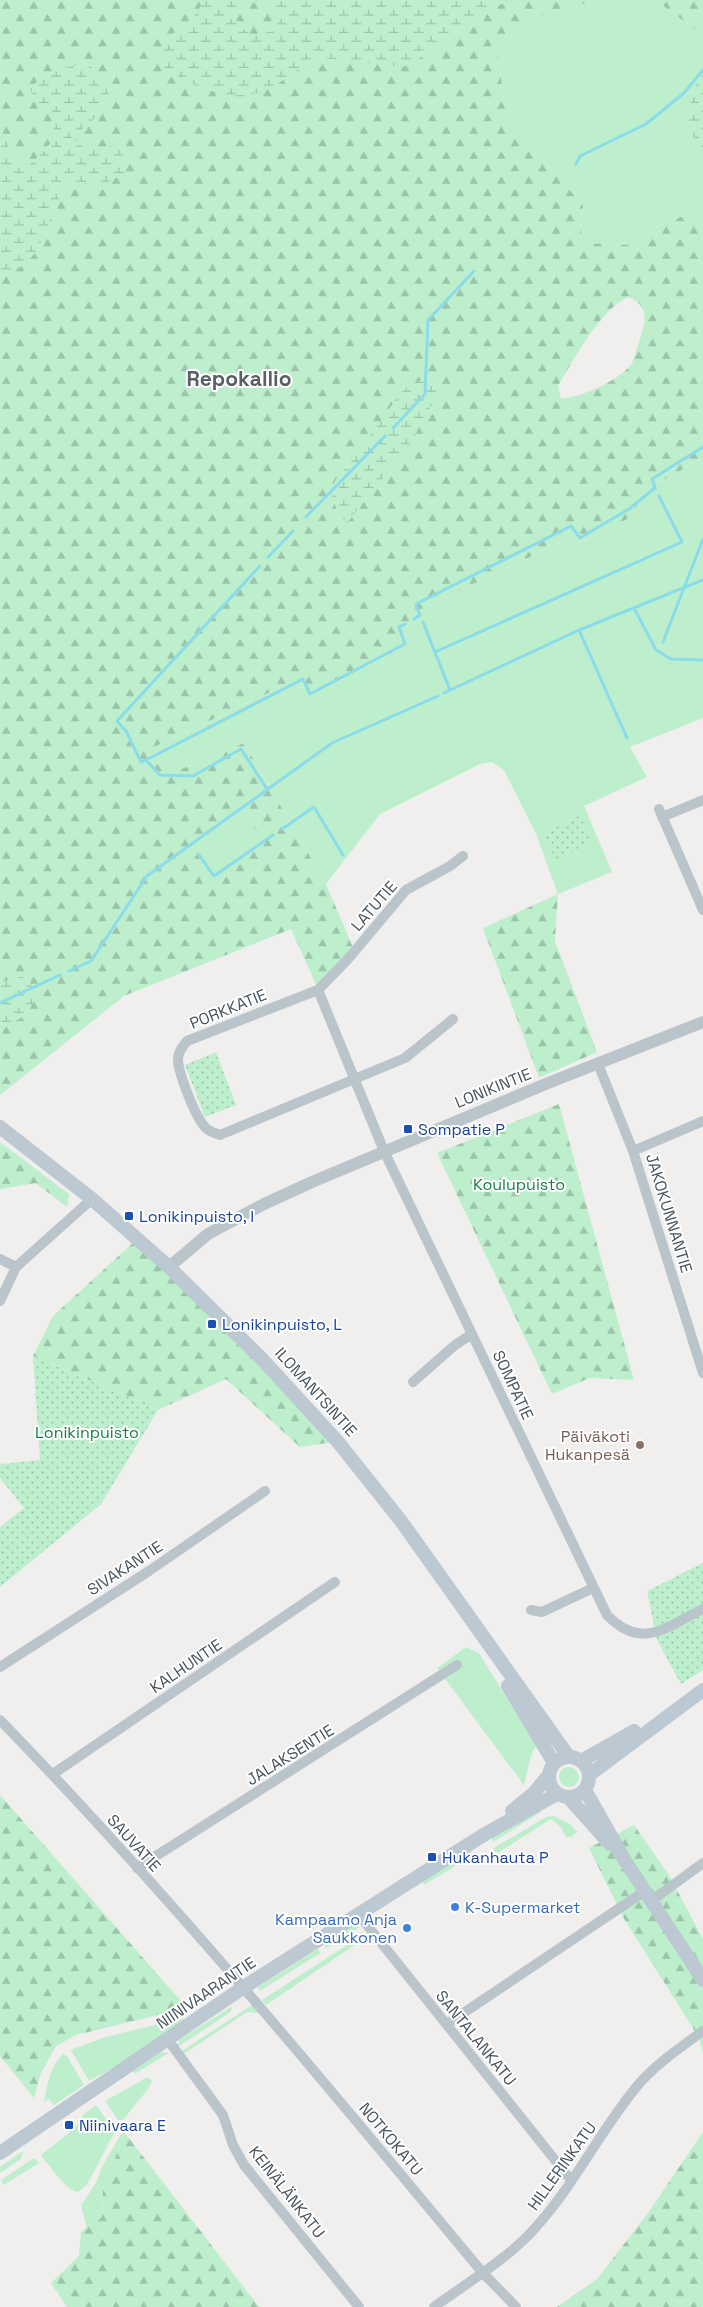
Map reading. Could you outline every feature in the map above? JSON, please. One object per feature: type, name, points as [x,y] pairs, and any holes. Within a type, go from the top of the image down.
[{"type":"main road","name":"ILOMANTSINTIE","points":[[0,1127],[92,1199],[169,1267],[262,1359],[338,1442],[401,1521],[481,1634],[498,1654],[528,1702],[575,1759]]},
{"type":"main road","name":"ILOMANTSINTIE","points":[[481,1634],[551,1769]]},
{"type":"main road","points":[[563,1796],[577,1796],[584,1790],[589,1775],[703,1690]]},
{"type":"main road","points":[[624,1859],[563,1796],[550,1786],[551,1769],[562,1758],[575,1759],[681,1706]]},
{"type":"main road","points":[[575,1759],[586,1767],[589,1775]]},
{"type":"main road","name":"NIINIVAARANTIE","points":[[485,1834],[534,1793],[551,1769]]},
{"type":"main road","points":[[584,1790],[624,1859],[703,1980]]},
{"type":"main road","name":"NIINIVAARANTIE","points":[[1,2151],[244,1987],[485,1834],[563,1796]]},
{"type":"street","points":[[703,800],[660,813],[703,910]]},
{"type":"street","name":"LATUTIE","points":[[318,990],[406,890],[450,866],[463,856]]},
{"type":"street","points":[[318,990],[384,1151]]},
{"type":"street","name":"PORKKATIE","points":[[318,990],[187,1042],[181,1048],[178,1058],[180,1070],[200,1120],[212,1133],[227,1134],[355,1080]]},
{"type":"street","points":[[355,1080],[405,1058],[454,1019]]},
{"type":"street","name":"LONIKINTIE","points":[[169,1267],[208,1234],[264,1204],[384,1151],[703,1022]]},
{"type":"street","name":"JAKOKUNNANTIE","points":[[598,1064],[633,1150],[703,1373]]},
{"type":"street","points":[[633,1150],[703,1121]]},
{"type":"street","name":"SOMPATIE","points":[[384,1151],[607,1615],[617,1625],[634,1634],[654,1633],[703,1609]]},
{"type":"street","points":[[0,1301],[16,1267],[92,1199]]},
{"type":"street","points":[[0,1259],[16,1267]]},
{"type":"street","points":[[413,1382],[455,1344],[472,1334]]},
{"type":"street","name":"SIVAKANTIE","points":[[0,1667],[149,1571],[265,1491]]},
{"type":"street","name":"KALHUNTIE","points":[[53,1774],[335,1582]]},
{"type":"street","points":[[531,1610],[542,1612],[594,1588]]},
{"type":"street","name":"JALAKSENTIE","points":[[137,1868],[457,1665]]},
{"type":"street","name":"SAUVATIE","points":[[0,1720],[53,1774],[244,1987]]},
{"type":"street","points":[[446,2024],[703,1863]]},
{"type":"street","name":"SANTALANKATU","points":[[358,1915],[571,2180]]},
{"type":"street","name":"NOTKOKATU","points":[[244,1987],[482,2272],[516,2307]]},
{"type":"street","name":"HILLERINKATU","points":[[434,2307],[512,2250],[534,2229],[552,2209],[639,2083],[703,2031]]},
{"type":"street","name":"KEINÄLÄNKATU","points":[[168,2040],[224,2115],[233,2145],[244,2166],[359,2307]]},
{"type":"green space","points":[[0,0],[597,0],[540,16],[497,46],[506,117],[583,205],[581,243],[635,245],[648,230],[703,208],[703,458],[644,491],[631,517],[582,542],[574,536],[425,607],[396,651],[319,689],[283,686],[154,747],[167,775],[244,743],[326,884],[354,950],[318,989],[291,929],[124,996],[0,1095]],"holes":[[[628,297],[641,305],[645,317],[643,330],[630,366],[616,378],[598,388],[561,399],[558,386],[588,336],[618,303]],[[241,809],[263,841],[214,875],[193,844]]]},
{"type":"green space","points":[[204,0],[514,0],[505,2],[472,20],[452,34],[440,47],[403,67],[321,58],[302,67],[271,88],[243,95],[214,92],[200,87],[162,66],[162,52],[169,35],[185,25]],"holes":[[[260,1],[273,5],[278,18],[276,29],[254,34],[245,31],[236,22],[241,10],[251,3]]]},
{"type":"green space","points":[[597,0],[655,0],[703,35],[703,208],[648,230],[635,245],[581,243],[583,205],[506,117],[497,46],[540,16]]},
{"type":"green space","points":[[655,0],[703,0],[703,35]]},
{"type":"green space","points":[[85,63],[99,73],[106,83],[109,93],[101,111],[93,120],[71,137],[85,149],[99,150],[114,145],[122,154],[125,174],[101,185],[70,182],[58,200],[37,250],[24,264],[0,277],[0,126],[15,162],[29,165],[56,136],[52,111],[44,104],[36,102],[30,88],[56,71]]},
{"type":"green space","points":[[703,64],[703,150],[695,141],[689,120],[692,97]]},
{"type":"green space","points":[[425,378],[436,381],[436,399],[423,418],[413,440],[347,523],[337,511],[333,499],[331,490],[336,479],[364,445],[398,396],[408,386]]},
{"type":"green space","points":[[703,458],[703,718],[630,747],[647,777],[584,806],[612,872],[558,894],[536,834],[504,770],[492,762],[480,764],[380,814],[326,884],[244,743],[167,775],[154,747],[283,686],[319,689],[396,651],[425,607],[574,536],[582,542],[631,517],[644,491]]},
{"type":"green space","points":[[241,809],[263,841],[214,875],[192,844]]},
{"type":"green space","points":[[580,815],[592,843],[556,860],[543,834]]},
{"type":"green space","points":[[558,894],[555,941],[597,1052],[539,1078],[483,928]]},
{"type":"green space","points":[[21,977],[30,978],[33,998],[32,1005],[25,1015],[0,1027],[0,982]]},
{"type":"green space","points":[[216,1052],[236,1105],[205,1117],[185,1065]]},
{"type":"green space","name":"Koulupuisto","points":[[559,1104],[634,1380],[590,1378],[552,1394],[437,1153]]},
{"type":"green space","points":[[0,1142],[69,1194],[67,1207],[36,1183],[0,1189]]},
{"type":"green space","points":[[136,1240],[340,1441],[300,1447],[226,1379],[158,1410],[33,1356],[53,1316]]},
{"type":"green space","name":"Lonikinpuisto","points":[[33,1356],[158,1410],[101,1504],[0,1587],[0,1527],[24,1508],[0,1478],[0,1464],[40,1460]]},
{"type":"green space","points":[[703,1563],[703,1670],[681,1684],[657,1640],[647,1591]]},
{"type":"green space","points":[[466,1647],[479,1653],[536,1746],[531,1756],[524,1785],[437,1668]]},
{"type":"green space","points":[[569,1767],[576,1770],[579,1777],[576,1784],[569,1787],[562,1784],[559,1777],[562,1770]]},
{"type":"green space","points":[[0,1795],[187,2008],[76,2035],[56,2046],[41,2073],[34,2098],[0,2056]]},
{"type":"green space","points":[[541,1808],[541,1812],[493,1842],[491,1838]]},
{"type":"green space","points":[[553,1816],[570,1824],[577,1832],[571,1837],[566,1837],[560,1826],[551,1819],[498,1853],[494,1851],[494,1848],[546,1817]]},
{"type":"green space","points":[[634,1825],[669,1875],[703,1939],[703,2053],[699,2038],[623,1917],[589,1848]]},
{"type":"green space","points":[[470,1850],[473,1855],[424,1885],[422,1880]]},
{"type":"green space","points":[[351,1927],[360,1927],[327,1948],[325,1947],[325,1944]]},
{"type":"green space","points":[[364,1934],[368,1936],[266,2005],[262,2000]]},
{"type":"green space","points":[[318,1949],[320,1953],[260,1991],[258,1987]]},
{"type":"green space","points":[[254,2004],[260,2011],[258,2013],[247,2012],[182,2055],[180,2052]]},
{"type":"green space","points":[[231,2007],[232,2009],[229,2013],[178,2047],[179,2040]]},
{"type":"green space","points":[[183,2018],[186,2020],[129,2059],[89,2081],[71,2050],[102,2038]]},
{"type":"green space","points":[[161,2052],[169,2053],[136,2073],[132,2072]]},
{"type":"green space","points":[[63,2054],[67,2056],[84,2085],[54,2105],[49,2099],[44,2102],[52,2070]]},
{"type":"green space","points":[[148,2077],[152,2081],[148,2089],[123,2120],[118,2120],[105,2101]]},
{"type":"green space","points":[[96,2105],[114,2130],[113,2135],[87,2185],[78,2192],[73,2191],[53,2171],[41,2155],[75,2128],[84,2114]]},
{"type":"green space","points":[[703,2132],[703,2307],[557,2307],[597,2279],[648,2213]]},
{"type":"green space","points":[[125,2133],[103,2188],[102,2217],[87,2229],[81,2205],[96,2183],[102,2167],[121,2134]]},
{"type":"green space","points":[[125,2133],[259,2307],[67,2307],[51,2283],[79,2256],[81,2232],[102,2217],[103,2188]]},
{"type":"green space","points":[[23,2151],[21,2159],[0,2173],[0,2167]]},
{"type":"green space","points":[[34,2158],[39,2163],[4,2185],[1,2180]]},
{"type":"waterway","points":[[576,164],[580,156],[646,124],[684,93],[703,70]]},
{"type":"waterway","points":[[393,428],[425,394],[428,320],[474,271]]},
{"type":"waterway","points":[[306,517],[385,436]]},
{"type":"waterway","points":[[655,487],[652,479],[703,447]]},
{"type":"waterway","points":[[420,616],[416,604],[571,526],[580,538],[629,509],[655,488],[654,486]]},
{"type":"waterway","points":[[435,652],[682,542],[659,496]]},
{"type":"waterway","points":[[268,557],[293,531]]},
{"type":"waterway","points":[[663,642],[703,539]]},
{"type":"waterway","points":[[260,566],[117,721],[126,731],[141,762],[146,760],[160,775],[193,776],[241,749],[267,789]]},
{"type":"waterway","points":[[444,693],[579,630],[703,580]]},
{"type":"waterway","points":[[634,608],[656,650],[671,659],[703,660]]},
{"type":"waterway","points":[[414,619],[420,615]]},
{"type":"waterway","points":[[423,622],[450,690]]},
{"type":"waterway","points":[[146,760],[303,679],[310,694],[405,644],[399,627],[405,624]]},
{"type":"waterway","points":[[579,630],[627,738]]},
{"type":"waterway","points":[[69,971],[91,961],[147,876],[332,743],[438,696]]},
{"type":"waterway","points":[[282,829],[314,807],[343,855]]},
{"type":"waterway","points":[[199,855],[214,876],[273,835]]},
{"type":"waterway","points":[[0,1003],[60,975]]},
{"type":"place","name":"Sompatie P","points":[[408,1129]]},
{"type":"place","name":"Lonikinpuisto, I","points":[[129,1216]]},
{"type":"place","name":"Lonikinpuisto, L","points":[[212,1324]]},
{"type":"place","name":"Päiväkoti Hukanpesä","points":[[640,1445]]},
{"type":"place","name":"Hukanhauta P","points":[[432,1857]]},
{"type":"place","name":"K-Supermarket","points":[[455,1907]]},
{"type":"place","name":"Kampaamo Anja Saukkonen","points":[[407,1928]]},
{"type":"place","name":"Niinivaara E","points":[[69,2125]]},
{"type":"district","name":"Repokallio","points":[[239,378]]}]
